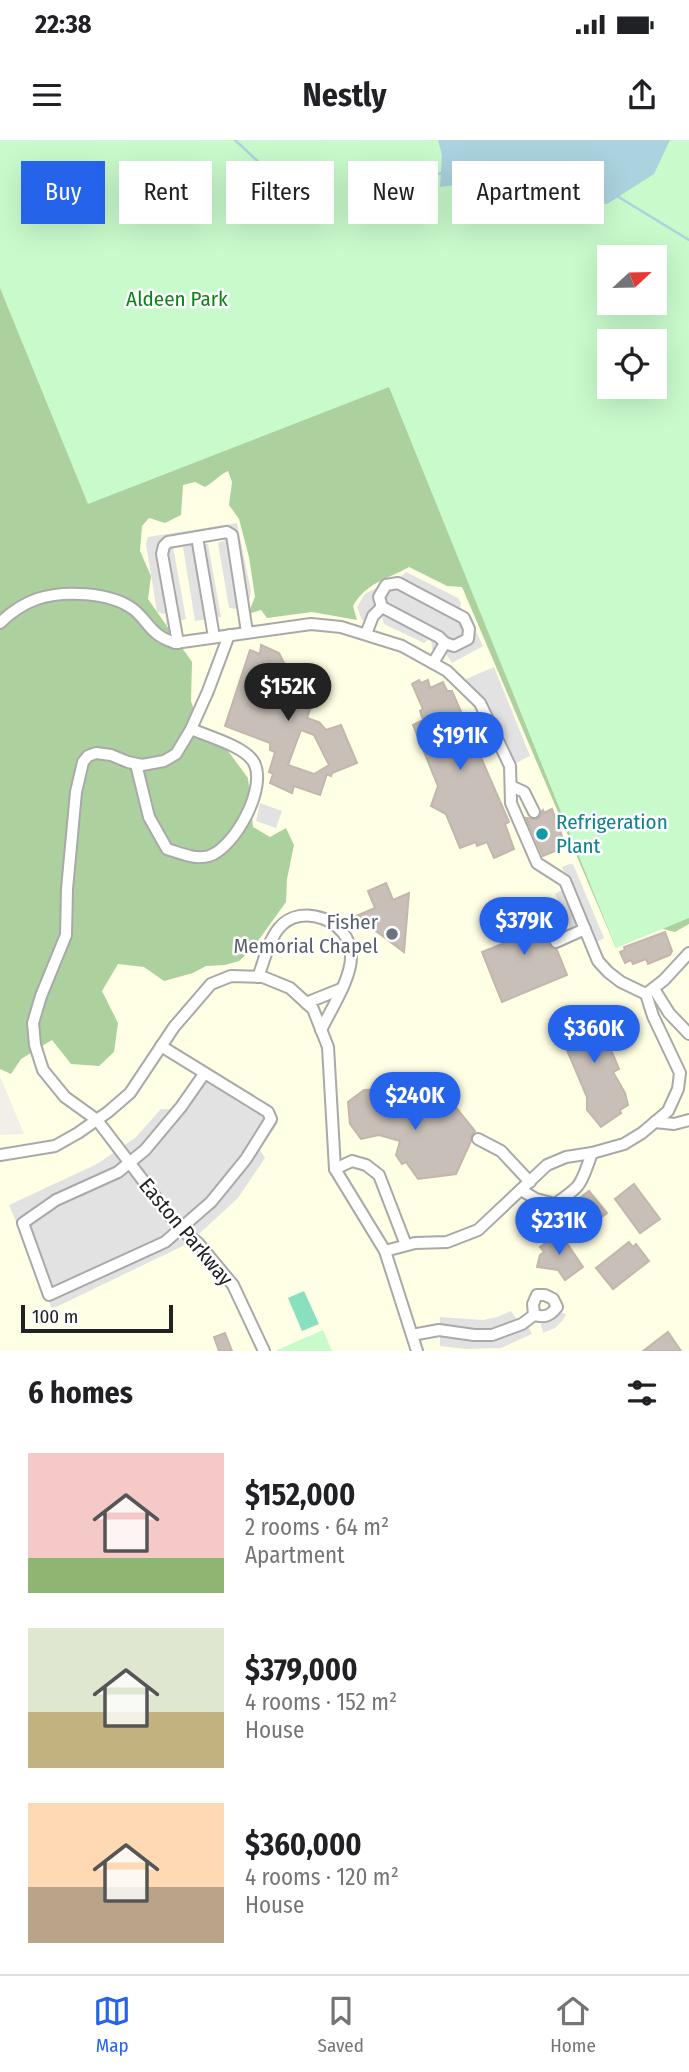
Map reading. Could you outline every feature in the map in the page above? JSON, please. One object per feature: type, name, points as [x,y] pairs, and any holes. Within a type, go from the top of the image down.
[{"type":"street","points":[[178,643],[162,554],[164,545],[168,542],[227,532],[232,535],[247,632]]},
{"type":"street","points":[[197,537],[214,637]]},
{"type":"street","points":[[398,583],[464,618],[469,629],[468,639],[454,646],[444,643],[439,637],[382,607],[379,597],[386,585],[398,583]]},
{"type":"street","points":[[0,623],[34,600],[51,595],[111,597],[132,608],[159,635],[175,643],[311,624],[341,627],[402,646],[447,671],[480,703],[510,766],[511,803],[537,863],[565,881],[598,961],[621,982],[650,992],[689,1034]]},
{"type":"street","points":[[366,634],[373,616],[382,607]]},
{"type":"street","points":[[191,729],[245,752],[258,772],[254,809],[225,846],[210,856],[194,857],[167,849],[149,817],[136,764],[164,761],[176,754],[208,691],[229,635]]},
{"type":"street","points":[[433,663],[444,643]]},
{"type":"street","name":"Easton Parkway","points":[[136,764],[96,753],[83,762],[76,792],[67,890],[66,935],[33,1023],[34,1045],[43,1070],[65,1097],[97,1120],[180,1229],[198,1244],[233,1285],[264,1351]]},
{"type":"street","points":[[511,786],[524,792],[534,812]]},
{"type":"street","points":[[258,977],[279,928],[294,916],[311,915],[329,921],[343,932],[349,944],[350,967],[321,1030]]},
{"type":"street","points":[[556,942],[585,929]]},
{"type":"street","points":[[650,992],[689,953]]},
{"type":"street","points":[[0,1155],[55,1146],[97,1120],[130,1093],[174,1027],[211,984],[231,976],[258,977],[290,988],[313,1009],[328,1047],[335,1169],[385,1251],[417,1351]]},
{"type":"street","points":[[306,1003],[341,989]]},
{"type":"street","points":[[385,1251],[415,1243],[447,1242],[478,1230],[547,1165],[575,1154],[592,1153],[624,1144],[667,1111],[678,1089],[680,1073],[653,1016],[650,992]]},
{"type":"street","points":[[161,1046],[269,1113],[271,1119],[246,1159],[211,1202],[165,1242],[49,1295],[23,1223],[56,1200],[118,1172],[145,1150],[204,1074]]},
{"type":"street","points":[[655,1122],[674,1124],[689,1120]]},
{"type":"street","points":[[478,1139],[501,1152],[536,1199],[555,1204],[584,1180],[592,1153]]},
{"type":"street","points":[[335,1169],[352,1161],[366,1165],[379,1175],[406,1245]]},
{"type":"street","points":[[412,1335],[439,1330],[492,1335],[522,1324],[534,1315]]},
{"type":"shaded area","points":[[389,386],[616,947],[689,918],[689,1351],[0,1351],[0,1135],[24,1134],[0,1076],[0,543]]},
{"type":"shaded area","points":[[237,523],[251,591],[247,610],[229,608],[218,543],[225,540],[225,537],[203,539],[202,544],[208,544],[221,617],[195,621],[183,547],[190,543],[173,546],[186,619],[166,625],[165,614],[157,612],[146,544],[148,537]]},
{"type":"shaded area","points":[[406,572],[458,598],[460,607],[483,646],[452,663],[446,654],[432,649],[431,638],[424,643],[384,624],[382,616],[371,621],[362,620],[357,607],[365,594],[396,582]]},
{"type":"shaded area","points":[[494,667],[530,756],[512,765],[466,679]]},
{"type":"shaded area","points":[[260,803],[282,811],[276,828],[256,821]]},
{"type":"shaded area","points":[[573,864],[604,938],[595,943],[562,867]]},
{"type":"shaded area","points":[[562,890],[578,928],[571,931],[555,894]]},
{"type":"shaded area","points":[[213,1072],[276,1112],[278,1123],[260,1150],[265,1158],[238,1198],[189,1243],[52,1309],[9,1205],[97,1164],[135,1138],[161,1109],[171,1109],[195,1075]]},
{"type":"shaded area","points":[[511,1311],[519,1322],[528,1326],[532,1334],[501,1348],[466,1349],[440,1346],[440,1317],[483,1320]]},
{"type":"shaded area","points":[[558,1312],[566,1314],[563,1320],[555,1328],[543,1333],[541,1324],[551,1320]]},
{"type":"green space","points":[[0,140],[119,163],[119,224],[212,224],[212,181],[226,183],[226,224],[334,224],[334,204],[348,207],[348,224],[437,224],[597,255],[597,315],[667,315],[667,295],[689,282],[689,924],[675,932],[647,925],[623,939],[616,948],[462,587],[447,586],[409,567],[378,582],[358,598],[353,606],[357,620],[312,612],[267,618],[261,610],[248,614],[255,597],[249,557],[239,519],[229,505],[232,482],[228,471],[205,487],[195,482],[183,485],[181,515],[165,523],[149,518],[142,526],[140,551],[151,576],[148,599],[192,662],[191,701],[200,727],[228,751],[248,778],[253,827],[270,837],[286,828],[294,845],[287,879],[286,902],[253,948],[239,961],[206,966],[193,973],[164,981],[144,967],[118,964],[102,991],[118,1023],[114,1052],[99,1066],[71,1064],[52,1040],[21,1059],[11,1074],[0,1069]]},
{"type":"green space","name":"Aldeen Park","points":[[0,140],[689,140],[689,918],[616,948],[389,387],[88,504],[0,288]]},
{"type":"green space","points":[[304,1291],[319,1324],[302,1331],[288,1298]]},
{"type":"green space","points":[[323,1330],[332,1351],[275,1351]]},
{"type":"water","points":[[438,140],[670,140],[654,174],[607,204],[604,203],[604,161],[452,161],[452,185],[440,187],[442,155]]},
{"type":"building","points":[[261,645],[279,653],[284,663],[299,672],[321,680],[307,718],[319,722],[326,730],[341,725],[357,763],[332,773],[331,776],[327,774],[320,795],[294,786],[292,793],[270,783],[273,774],[269,772],[275,752],[270,750],[270,743],[225,726],[250,650],[260,654]],"holes":[[[301,730],[314,735],[329,765],[314,774],[288,765]]]},
{"type":"building","points":[[419,680],[421,683],[428,680],[430,688],[443,682],[447,691],[452,691],[509,822],[505,824],[514,849],[494,858],[487,842],[477,846],[476,842],[460,848],[446,814],[431,806],[438,786],[413,725],[423,720],[420,711],[423,709],[412,684]]},
{"type":"building","name":"Refrigeration Plant","points":[[552,809],[563,839],[557,842],[560,849],[543,856],[526,818],[537,819],[543,810],[544,813]]},
{"type":"building","name":"Fisher Memorial Chapel","points":[[386,883],[393,900],[409,893],[404,952],[356,916],[375,908],[368,891]]},
{"type":"building","points":[[540,908],[551,936],[549,945],[557,950],[567,975],[502,1002],[482,952],[507,942],[508,930],[505,923]]},
{"type":"building","points":[[665,932],[672,951],[670,955],[648,964],[646,959],[633,964],[631,960],[625,963],[620,952],[625,950],[624,947]]},
{"type":"building","points":[[595,1011],[619,1069],[613,1072],[625,1093],[628,1105],[601,1127],[587,1110],[587,1097],[555,1022],[575,1013],[577,1018]]},
{"type":"building","points":[[382,1089],[393,1104],[409,1114],[414,1106],[450,1100],[475,1131],[456,1174],[418,1179],[406,1162],[402,1164],[396,1155],[400,1141],[379,1135],[361,1139],[350,1124],[348,1102],[364,1090]]},
{"type":"building","points":[[634,1184],[660,1219],[640,1233],[615,1199]]},
{"type":"building","points":[[589,1191],[607,1213],[581,1233],[564,1210]]},
{"type":"building","points":[[560,1233],[583,1267],[565,1280],[558,1270],[537,1267],[540,1255],[544,1252],[540,1247]]},
{"type":"building","points":[[629,1242],[633,1247],[636,1244],[649,1261],[613,1289],[596,1268]]},
{"type":"building","points":[[668,1332],[681,1351],[643,1351]]},
{"type":"building","points":[[225,1333],[232,1351],[219,1351],[214,1337]]},
{"type":"waterway","points":[[235,140],[258,161]]},
{"type":"waterway","points":[[438,174],[444,173]]},
{"type":"waterway","points":[[617,196],[689,240]]},
{"type":"place","name":"Refrigeration Plant","points":[[542,834]]},
{"type":"place","name":"Fisher Memorial Chapel","points":[[392,934]]}]
